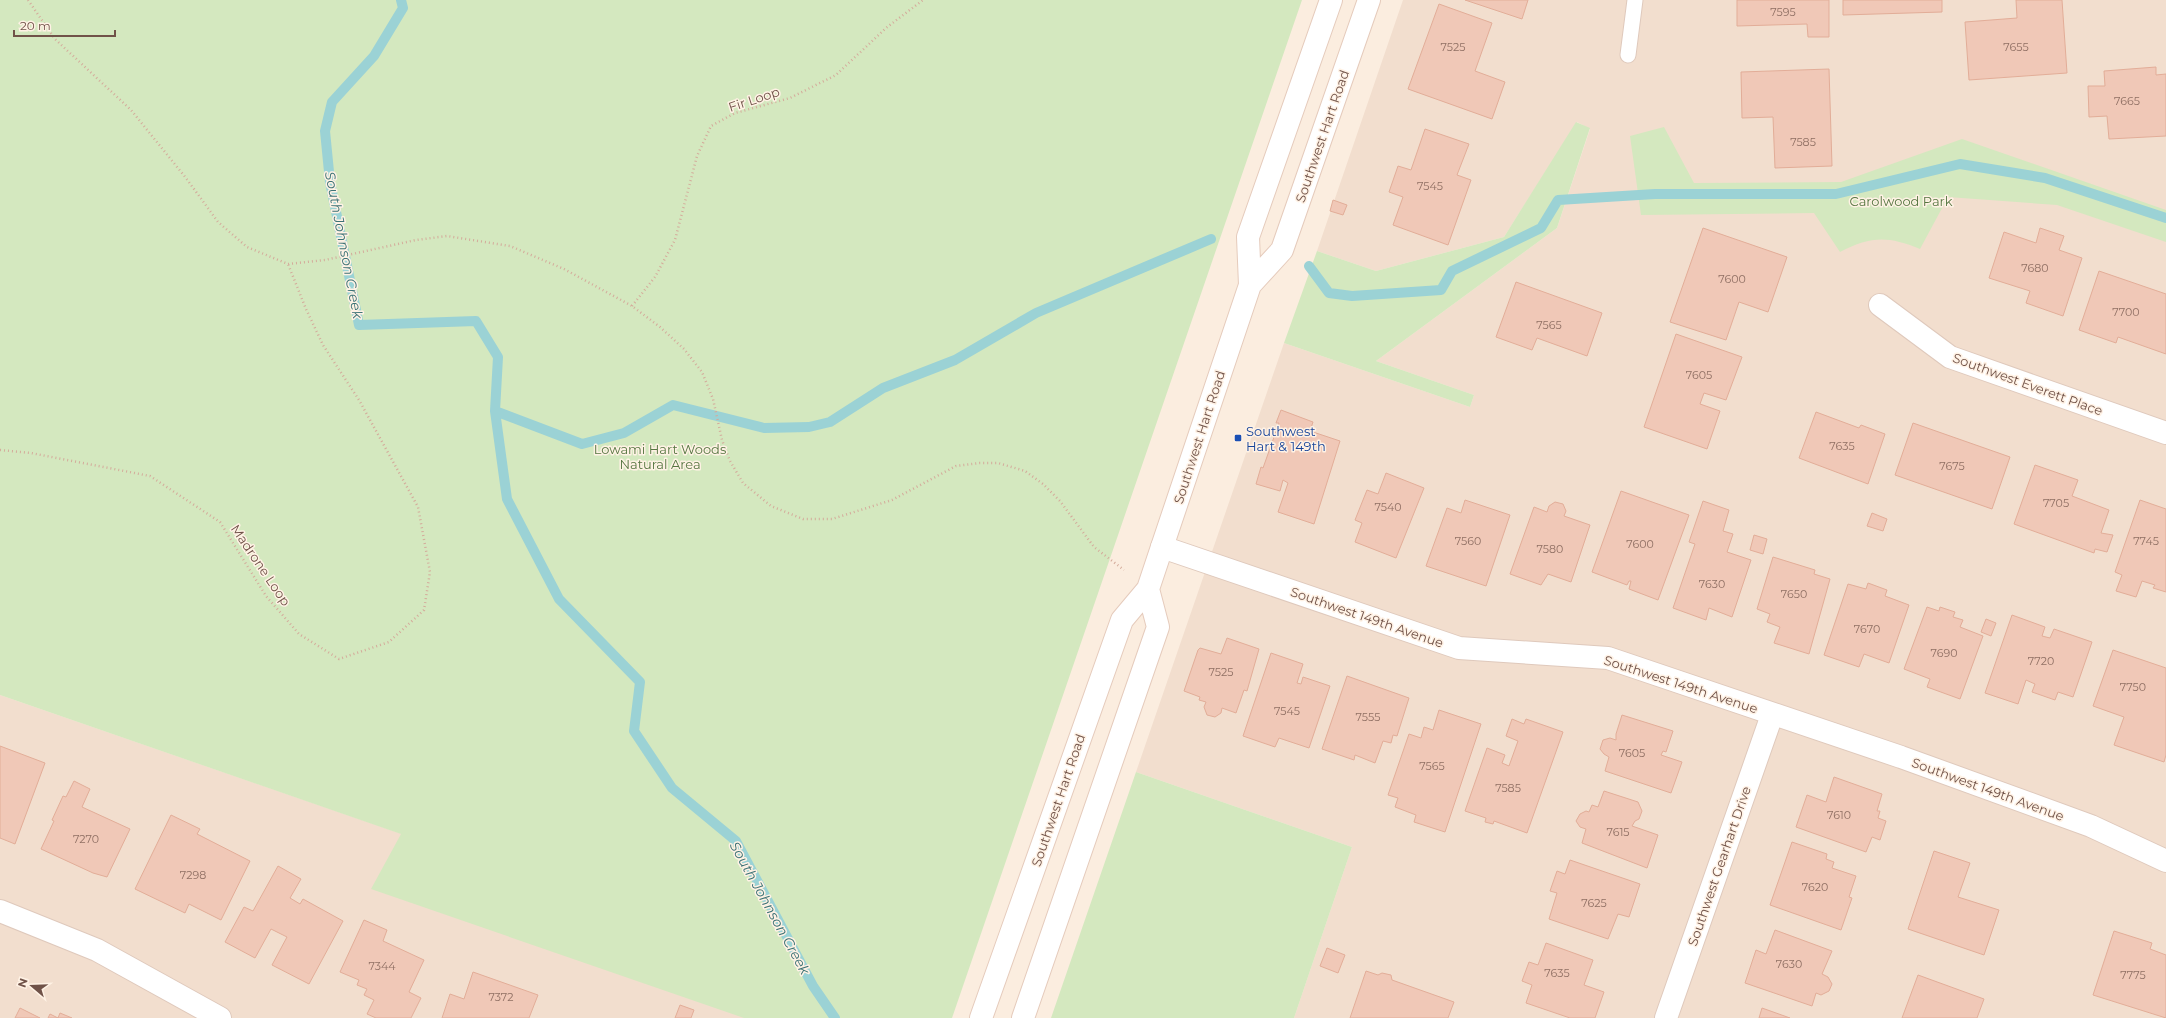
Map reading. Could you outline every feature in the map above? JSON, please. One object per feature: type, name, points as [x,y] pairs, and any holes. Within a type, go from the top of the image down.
[{"type":"street","name":"Southwest Hart Road","points":[[984,1011],[1122,620],[1148,589],[1250,285],[1248,237],[1331,0]]},
{"type":"street","name":"Southwest Hart Road","points":[[1250,285],[1282,250],[1369,0]]},
{"type":"street","name":"Southwest Everett Place","points":[[1880,305],[1950,357],[2166,433]]},
{"type":"street","name":"Southwest 149th Avenue","points":[[1162,547],[1459,648],[1608,658],[1772,715],[1901,756],[2091,826],[2166,861]]},
{"type":"street","points":[[1023,1017],[1158,627],[1148,589]]},
{"type":"street","name":"Southwest Gearhart Drive","points":[[1666,1018],[1772,715]]},
{"type":"street","points":[[0,910],[97,950],[220,1018]]},
{"type":"lane","points":[[1628,55],[1635,0]]},
{"type":"path","points":[[28,0],[55,39],[131,110],[186,178],[218,222],[247,247],[288,264],[325,260],[416,240],[447,236],[510,246],[564,269],[632,306],[660,327],[684,349],[702,372],[713,399],[722,440],[730,461],[743,483],[771,506],[804,519],[832,519],[865,510],[892,500],[956,466],[980,462],[998,463],[1025,471],[1043,484],[1060,501],[1094,547],[1148,589]]},
{"type":"path","name":"Fir Loop","points":[[632,306],[655,277],[675,240],[697,156],[712,126],[735,113],[790,98],[836,75],[886,28],[923,0]]},
{"type":"path","name":"Madrone Loop","points":[[0,450],[31,453],[150,476],[220,522],[266,596],[299,634],[339,659],[389,642],[424,610],[430,572],[418,507],[359,400],[323,344],[306,309],[288,264]]},
{"type":"shaded area","points":[[1403,0],[2166,0],[2166,1018],[1294,1018],[1352,847],[1136,772],[1284,343],[1470,407],[1474,395],[1376,361],[1557,228],[1590,129],[1577,122],[1504,237],[1376,271],[1317,251]]},
{"type":"shaded area","points":[[0,695],[934,1018],[0,1018]]},
{"type":"green space","name":"Lowami Hart Woods Natural Area","points":[[0,0],[1302,0],[952,1018],[744,1018],[371,889],[401,834],[0,695]]},
{"type":"green space","points":[[1576,122],[1590,128],[1557,228],[1376,361],[1474,395],[1470,407],[1284,343],[1317,251],[1376,271],[1504,237]]},
{"type":"green space","name":"Carolwood Park","points":[[1664,127],[1694,183],[1841,182],[1962,139],[2166,210],[2166,242],[2057,205],[1948,197],[1920,249],[1898,242],[1880,240],[1861,243],[1840,252],[1814,213],[1641,215],[1630,136]]},
{"type":"green space","points":[[1136,772],[1352,847],[1294,1018],[1051,1018]]},
{"type":"building","points":[[1465,0],[1528,0],[1522,19]]},
{"type":"building","points":[[1737,0],[1829,0],[1829,37],[1808,37],[1807,24],[1737,26]]},
{"type":"building","points":[[1843,0],[1942,0],[1942,12],[1843,15]]},
{"type":"building","points":[[2016,0],[2062,0],[2067,73],[1969,80],[1965,22],[2017,18]]},
{"type":"building","points":[[1439,4],[1492,23],[1475,71],[1505,82],[1492,119],[1408,89]]},
{"type":"building","points":[[2156,67],[2156,75],[2166,74],[2166,136],[2109,139],[2107,116],[2089,117],[2088,86],[2105,86],[2104,71]]},
{"type":"building","points":[[1829,69],[1832,166],[1775,168],[1773,117],[1742,118],[1741,72]]},
{"type":"building","points":[[1425,129],[1469,144],[1457,175],[1471,180],[1448,245],[1393,225],[1403,197],[1389,192],[1398,166],[1411,170]]},
{"type":"building","points":[[1333,200],[1347,205],[1343,215],[1330,211]]},
{"type":"building","points":[[1703,228],[1787,257],[1768,312],[1739,302],[1726,340],[1670,322]]},
{"type":"building","points":[[2040,228],[2064,236],[2059,250],[2082,258],[2063,316],[2026,303],[2030,291],[1989,278],[2004,232],[2036,243]]},
{"type":"building","points":[[2099,271],[2166,294],[2166,354],[2118,337],[2116,343],[2079,330]]},
{"type":"building","points":[[1516,282],[1602,313],[1587,356],[1537,338],[1532,350],[1496,337]]},
{"type":"building","points":[[1676,334],[1742,357],[1726,400],[1704,393],[1700,404],[1720,411],[1707,449],[1644,427]]},
{"type":"building","points":[[1281,410],[1313,422],[1310,431],[1340,441],[1314,524],[1278,512],[1288,483],[1283,480],[1280,491],[1256,484],[1261,467],[1263,468],[1279,423],[1276,423]]},
{"type":"building","points":[[1816,412],[1859,428],[1861,425],[1885,434],[1868,484],[1799,458]]},
{"type":"building","points":[[1913,423],[2010,457],[1992,509],[1895,475]]},
{"type":"building","points":[[2035,465],[2078,480],[2072,496],[2109,510],[2101,533],[2113,535],[2107,552],[2095,549],[2094,553],[2014,524]]},
{"type":"building","points":[[1386,473],[1424,488],[1396,558],[1355,542],[1362,523],[1355,520],[1367,490],[1378,494]]},
{"type":"building","points":[[1621,491],[1689,515],[1658,600],[1629,589],[1631,581],[1629,581],[1627,585],[1592,572]]},
{"type":"building","points":[[1465,500],[1510,515],[1486,586],[1426,566],[1447,508],[1461,513]]},
{"type":"building","points":[[2140,500],[2166,509],[2166,592],[2153,588],[2155,585],[2142,581],[2136,597],[2116,591],[2122,575],[2115,572]]},
{"type":"building","points":[[1703,501],[1729,510],[1723,531],[1733,534],[1727,552],[1751,560],[1732,617],[1709,608],[1706,620],[1673,608],[1695,544],[1689,542]]},
{"type":"building","points":[[1555,502],[1563,504],[1566,511],[1564,516],[1590,525],[1571,582],[1548,574],[1541,585],[1510,574],[1534,507],[1547,512],[1549,506]]},
{"type":"building","points":[[1872,513],[1887,519],[1883,531],[1867,526]]},
{"type":"building","points":[[1754,535],[1767,539],[1763,554],[1750,550]]},
{"type":"building","points":[[1773,557],[1815,570],[1814,574],[1830,579],[1809,654],[1774,643],[1780,627],[1767,622],[1770,614],[1757,609]]},
{"type":"building","points":[[1868,583],[1887,590],[1885,596],[1909,605],[1889,663],[1864,654],[1859,667],[1824,655],[1848,584],[1866,589]]},
{"type":"building","points":[[1927,607],[1939,611],[1940,607],[1955,612],[1953,617],[1963,620],[1960,627],[1983,636],[1960,699],[1927,687],[1930,679],[1904,669]]},
{"type":"building","points":[[2012,615],[2045,627],[2042,636],[2050,638],[2054,629],[2092,642],[2073,697],[2058,692],[2055,700],[2032,692],[2035,684],[2026,680],[2018,704],[1985,693]]},
{"type":"building","points":[[1986,619],[1996,623],[1991,636],[1981,632]]},
{"type":"building","points":[[1227,638],[1259,649],[1247,691],[1244,690],[1236,713],[1222,708],[1221,713],[1215,717],[1207,715],[1204,707],[1206,702],[1199,700],[1200,697],[1184,691],[1198,650],[1200,648],[1221,654]]},
{"type":"building","points":[[2113,650],[2166,668],[2166,755],[2164,762],[2114,745],[2124,717],[2093,706]]},
{"type":"building","points":[[1271,653],[1303,664],[1297,683],[1301,684],[1303,677],[1330,686],[1309,748],[1279,738],[1275,747],[1243,736]]},
{"type":"building","points":[[1347,676],[1409,698],[1397,736],[1393,735],[1391,743],[1383,741],[1375,763],[1355,755],[1354,760],[1322,749]]},
{"type":"building","points":[[1439,710],[1481,724],[1445,832],[1414,822],[1416,815],[1395,807],[1398,798],[1388,795],[1409,734],[1421,738],[1424,727],[1433,730]]},
{"type":"building","points":[[1622,715],[1673,731],[1666,752],[1663,751],[1661,755],[1682,762],[1671,793],[1605,771],[1609,757],[1600,749],[1603,740],[1610,738],[1616,740],[1616,734]]},
{"type":"building","points":[[1512,719],[1524,724],[1526,719],[1563,732],[1527,833],[1494,821],[1493,824],[1485,822],[1486,818],[1465,811],[1487,748],[1505,755],[1502,763],[1509,766],[1518,741],[1506,736]]},
{"type":"building","points":[[0,746],[45,763],[15,844],[0,838]]},
{"type":"building","points":[[1834,777],[1882,794],[1877,811],[1880,811],[1878,818],[1886,821],[1880,840],[1872,837],[1866,852],[1796,827],[1807,795],[1826,802]]},
{"type":"building","points":[[74,781],[90,789],[82,807],[130,829],[107,877],[93,873],[41,849],[54,821],[52,820],[63,796],[66,797]]},
{"type":"building","points":[[1604,791],[1638,802],[1642,811],[1639,819],[1635,821],[1632,826],[1658,835],[1647,868],[1582,843],[1586,829],[1580,827],[1576,821],[1580,814],[1586,811],[1589,812],[1592,805],[1598,807]]},
{"type":"building","points":[[171,815],[200,829],[197,834],[250,861],[221,920],[189,904],[185,913],[135,889]]},
{"type":"building","points":[[1792,842],[1827,854],[1826,859],[1834,862],[1832,868],[1856,876],[1849,897],[1852,898],[1841,930],[1770,905]]},
{"type":"building","points":[[1934,851],[1970,863],[1958,897],[1999,910],[1984,955],[1908,929]]},
{"type":"building","points":[[1570,860],[1640,884],[1629,917],[1618,914],[1608,939],[1549,919],[1557,893],[1550,891],[1557,871],[1565,874]]},
{"type":"building","points":[[278,866],[301,879],[290,898],[300,904],[303,899],[343,921],[309,984],[272,965],[287,937],[271,929],[255,958],[225,942],[244,907],[253,911]]},
{"type":"building","points":[[364,920],[387,930],[383,941],[424,960],[409,992],[421,998],[411,1018],[376,1018],[367,1014],[374,1000],[364,995],[367,989],[357,985],[359,980],[340,972]]},
{"type":"building","points":[[1775,930],[1832,951],[1822,974],[1828,977],[1832,984],[1829,991],[1821,995],[1816,993],[1812,1006],[1745,983],[1756,950],[1766,954]]},
{"type":"building","points":[[2114,931],[2152,943],[2150,949],[2166,955],[2166,1018],[2093,995]]},
{"type":"building","points":[[1546,943],[1593,960],[1584,985],[1604,992],[1595,1018],[1570,1018],[1526,1003],[1532,985],[1522,981],[1529,962],[1538,965]]},
{"type":"building","points":[[1327,948],[1345,955],[1338,973],[1320,966]]},
{"type":"building","points":[[1366,971],[1378,975],[1382,973],[1391,975],[1392,980],[1454,1002],[1448,1018],[1350,1018]]},
{"type":"building","points":[[473,972],[538,995],[529,1018],[442,1018],[450,994],[464,999]]},
{"type":"building","points":[[1918,975],[1984,999],[1977,1018],[1902,1018]]},
{"type":"building","points":[[680,1005],[694,1010],[691,1018],[675,1018]]},
{"type":"building","points":[[20,1008],[40,1018],[15,1018]]},
{"type":"building","points":[[1762,1008],[1790,1018],[1759,1018]]},
{"type":"building","points":[[60,1013],[72,1018],[58,1018]]},
{"type":"building","points":[[50,1014],[58,1018],[48,1018]]},
{"type":"waterway","name":"South Johnson Creek","points":[[401,0],[403,8],[374,56],[332,102],[325,131],[330,182],[359,325],[476,321],[498,357],[495,411],[507,499],[559,599],[640,682],[634,731],[672,788],[736,841],[813,986],[835,1018]]},
{"type":"waterway","points":[[1309,266],[1329,293],[1352,296],[1441,290],[1452,271],[1541,228],[1558,200],[1655,194],[1836,194],[1960,164],[2045,178],[2166,218]]},
{"type":"waterway","points":[[495,411],[582,444],[624,433],[673,405],[764,428],[809,427],[830,422],[883,388],[955,360],[1036,313],[1211,239]]},
{"type":"place","name":"Southwest Hart & 149th","points":[[1238,438]]}]
